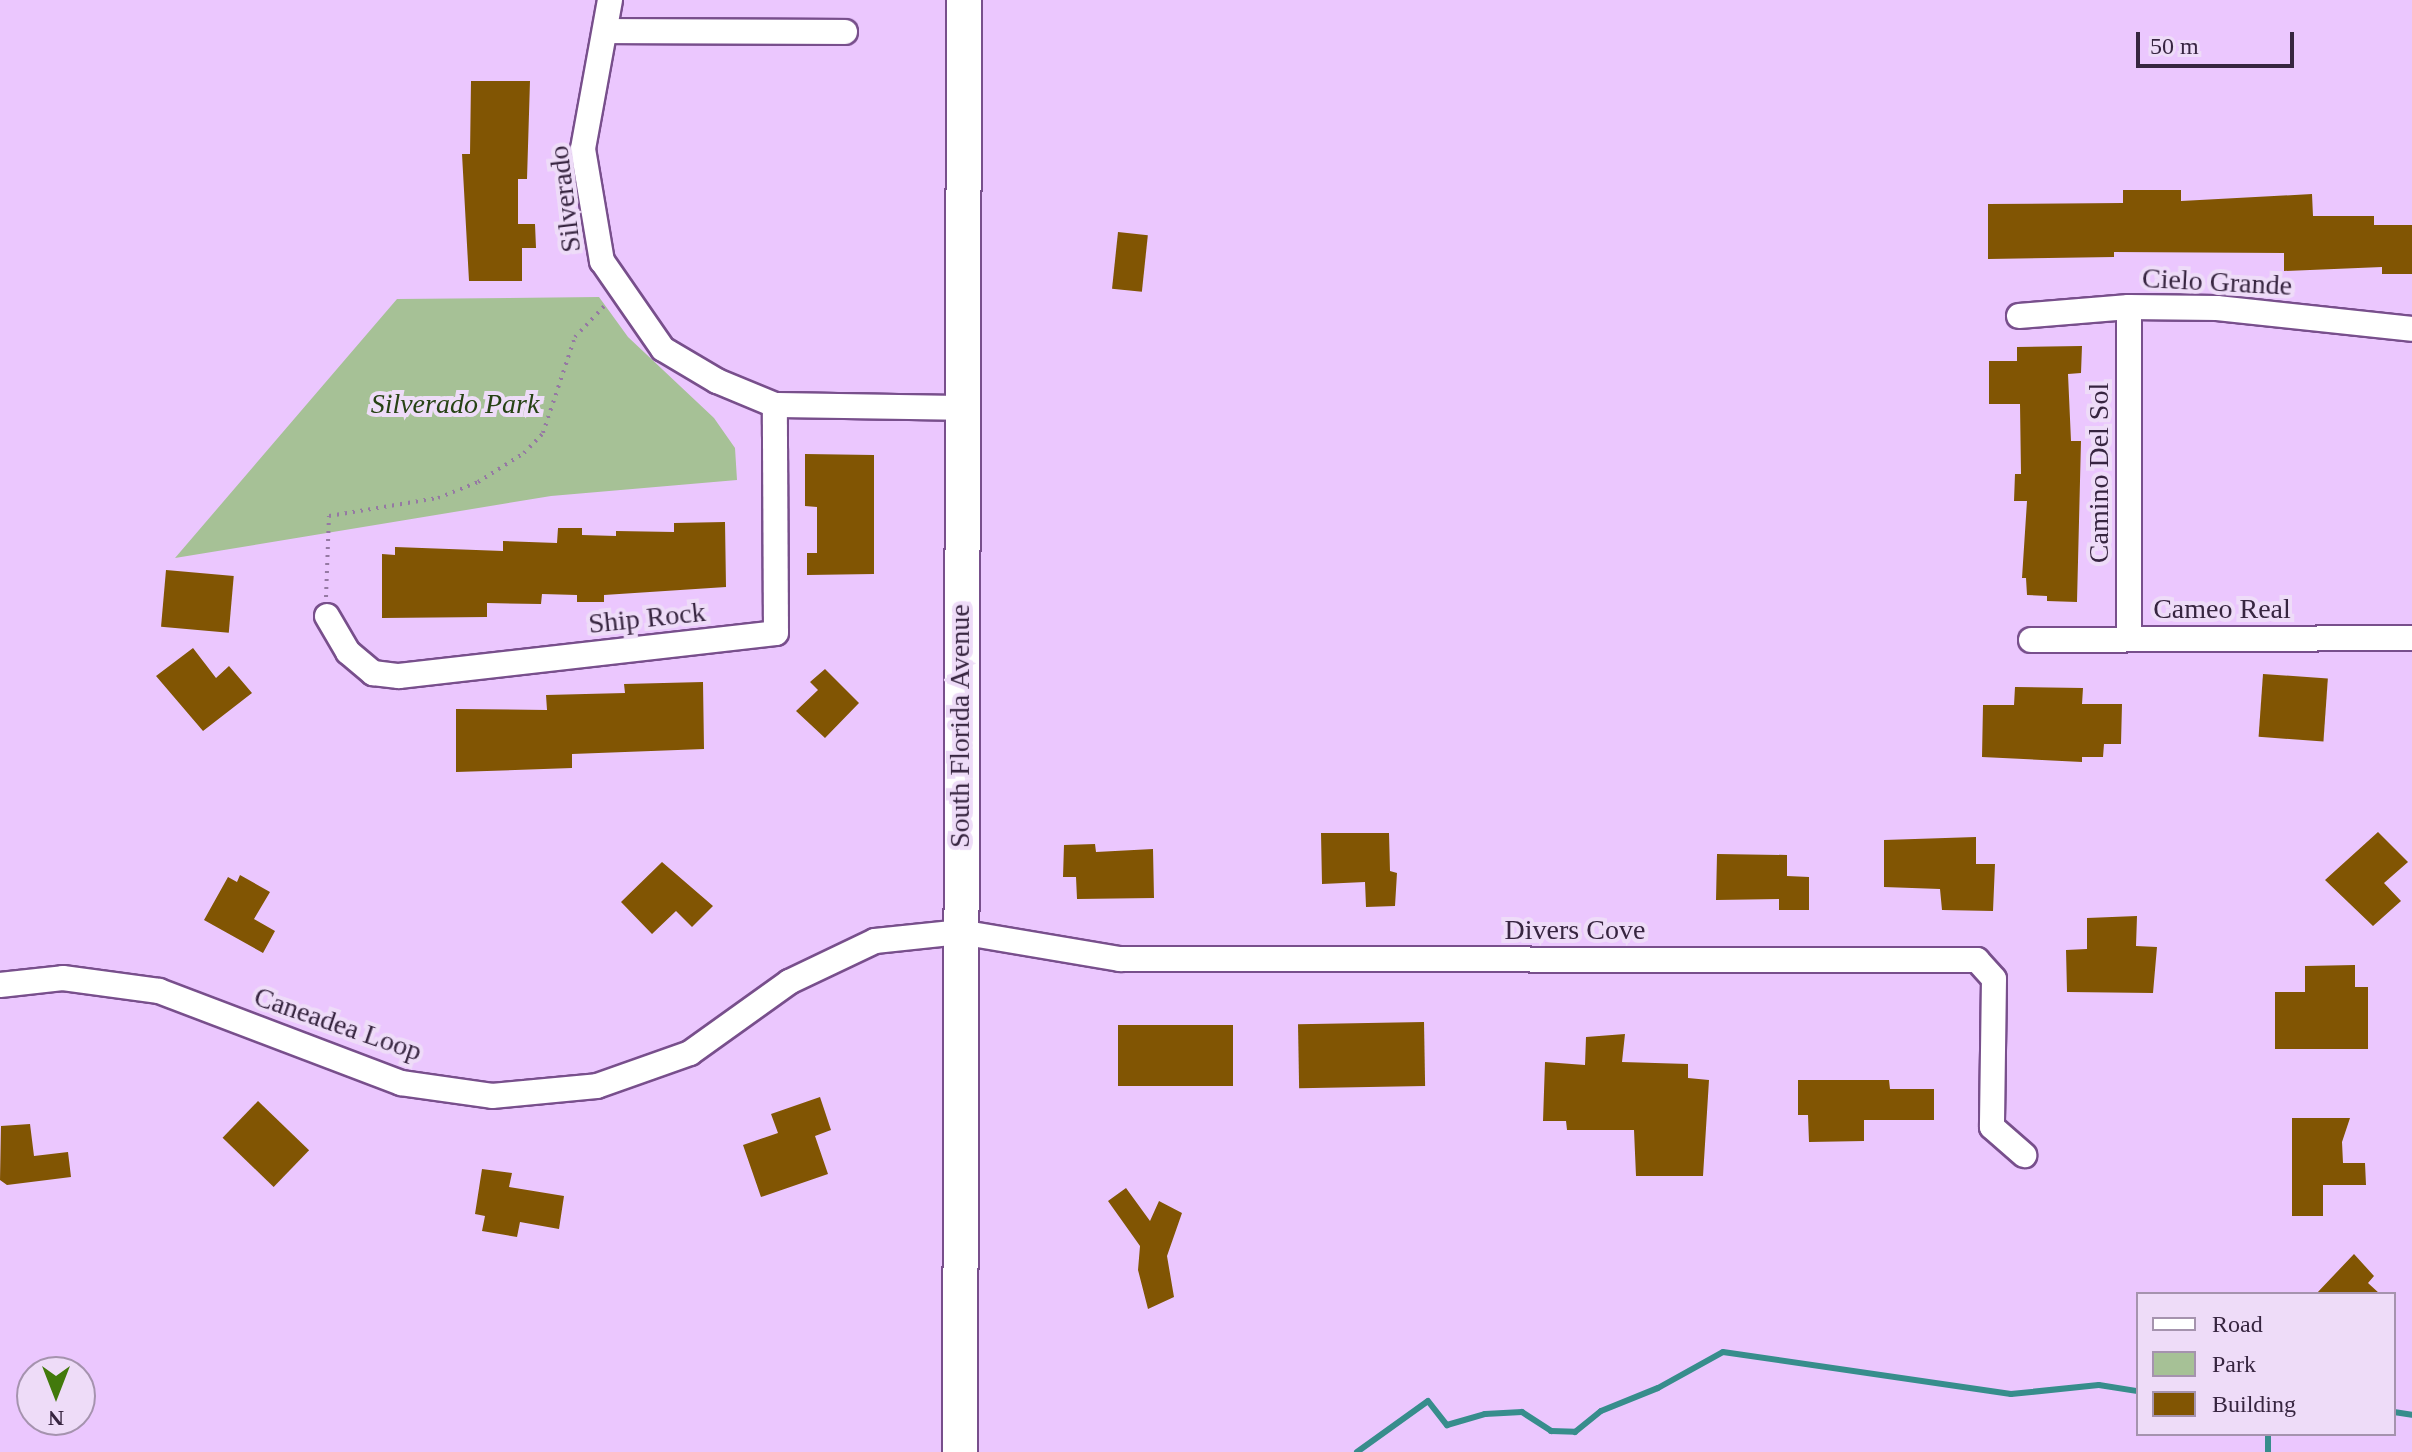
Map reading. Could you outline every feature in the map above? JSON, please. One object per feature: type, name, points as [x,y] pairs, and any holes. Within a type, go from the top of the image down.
[{"type":"main road","name":"South Florida Avenue","points":[[960,1452],[964,0]]},
{"type":"street","name":"Silverado","points":[[610,0],[583,149],[602,261],[663,349],[717,381],[775,405],[962,408]]},
{"type":"street","points":[[605,31],[845,32]]},
{"type":"street","name":"Cielo Grande","points":[[2019,316],[2129,307],[2217,308],[2412,329]]},
{"type":"street","name":"Camino Del Sol","points":[[2129,307],[2129,639]]},
{"type":"street","name":"Ship Rock","points":[[327,616],[348,652],[373,673],[399,676],[776,633],[775,405]]},
{"type":"street","name":"Cameo Real","points":[[2031,640],[2412,638]]},
{"type":"street","name":"Caneadea Loop","points":[[0,985],[63,978],[159,991],[401,1083],[492,1096],[597,1086],[690,1053],[789,982],[875,941],[960,932]]},
{"type":"street","name":"Divers Cove","points":[[960,932],[1120,959],[1977,960],[1994,979],[1992,1127],[2024,1155]]},
{"type":"path","points":[[327,616],[329,516],[438,498],[478,482],[524,453],[543,433],[575,337],[595,312],[622,292]]},
{"type":"green space","name":"Silverado Park","points":[[599,297],[628,337],[714,418],[735,448],[737,480],[551,496],[175,558],[397,299]]},
{"type":"building","points":[[471,81],[530,81],[527,179],[518,179],[518,224],[535,224],[536,248],[522,248],[522,281],[469,281],[462,154],[470,154]]},
{"type":"building","points":[[2123,190],[2181,190],[2181,201],[2312,194],[2313,216],[2374,216],[2374,225],[2412,225],[2412,274],[2382,274],[2382,267],[2284,271],[2284,253],[2114,252],[2114,257],[1988,259],[1988,204],[2123,203]]},
{"type":"building","points":[[1118,232],[1148,235],[1142,292],[1112,289]]},
{"type":"building","points":[[2082,346],[2081,373],[2068,374],[2071,441],[2081,441],[2077,602],[2047,601],[2047,596],[2027,595],[2026,578],[2022,578],[2027,501],[2014,501],[2015,474],[2021,474],[2020,404],[1989,404],[1989,361],[2017,361],[2017,347]]},
{"type":"building","points":[[805,454],[874,455],[874,574],[807,575],[807,553],[817,553],[817,507],[805,506]]},
{"type":"building","points":[[725,522],[726,587],[604,595],[604,602],[577,602],[577,595],[542,594],[541,604],[487,603],[487,617],[382,618],[382,554],[395,555],[395,547],[503,551],[503,541],[557,543],[558,528],[582,528],[582,535],[616,536],[616,531],[674,532],[674,523]]},
{"type":"building","points":[[166,570],[234,576],[229,633],[161,627]]},
{"type":"building","points":[[193,648],[216,678],[229,666],[252,693],[203,731],[156,676]]},
{"type":"building","points":[[825,669],[859,703],[825,738],[796,711],[818,690],[810,682]]},
{"type":"building","points":[[2263,674],[2328,679],[2323,741],[2259,737]]},
{"type":"building","points":[[703,682],[704,749],[572,754],[572,768],[456,772],[456,709],[547,710],[546,695],[625,693],[624,684]]},
{"type":"building","points":[[2015,687],[2083,688],[2082,704],[2122,704],[2121,744],[2104,744],[2103,757],[2082,757],[2082,762],[1982,757],[1983,705],[2014,705]]},
{"type":"building","points":[[2378,832],[2408,862],[2384,883],[2401,901],[2373,926],[2325,880]]},
{"type":"building","points":[[1321,833],[1389,833],[1390,871],[1397,873],[1395,906],[1366,907],[1365,882],[1322,884]]},
{"type":"building","points":[[1976,837],[1976,864],[1995,864],[1993,911],[1942,910],[1940,889],[1884,887],[1884,840]]},
{"type":"building","points":[[1095,844],[1096,852],[1153,849],[1154,898],[1077,899],[1076,877],[1063,877],[1064,845]]},
{"type":"building","points":[[1717,854],[1787,855],[1787,876],[1809,877],[1809,910],[1779,910],[1779,899],[1716,900]]},
{"type":"building","points":[[662,862],[713,906],[692,927],[676,911],[652,934],[621,902]]},
{"type":"building","points":[[240,875],[270,892],[254,919],[275,931],[263,953],[204,920],[228,877],[237,882]]},
{"type":"building","points":[[2137,916],[2136,946],[2157,947],[2153,993],[2067,992],[2066,950],[2087,949],[2087,918]]},
{"type":"building","points":[[2355,965],[2355,987],[2368,987],[2368,1049],[2275,1049],[2275,992],[2305,992],[2305,966]]},
{"type":"building","points":[[1424,1022],[1425,1086],[1299,1088],[1298,1024]]},
{"type":"building","points":[[1118,1025],[1233,1025],[1233,1086],[1118,1086]]},
{"type":"building","points":[[1625,1034],[1622,1062],[1688,1064],[1688,1078],[1709,1080],[1703,1176],[1636,1176],[1634,1130],[1567,1130],[1566,1121],[1543,1121],[1545,1062],[1585,1065],[1586,1037]]},
{"type":"building","points":[[1798,1080],[1889,1080],[1890,1089],[1934,1089],[1934,1120],[1864,1120],[1864,1141],[1809,1142],[1808,1115],[1798,1115]]},
{"type":"building","points":[[820,1097],[831,1130],[815,1136],[828,1174],[761,1197],[743,1145],[778,1133],[771,1114]]},
{"type":"building","points":[[258,1101],[309,1150],[274,1187],[223,1138]]},
{"type":"building","points":[[2292,1118],[2350,1118],[2342,1142],[2343,1163],[2365,1163],[2366,1185],[2323,1185],[2323,1216],[2292,1216]]},
{"type":"building","points":[[30,1124],[34,1156],[68,1152],[71,1177],[7,1185],[0,1180],[1,1126]]},
{"type":"building","points":[[482,1169],[512,1173],[509,1187],[564,1196],[559,1229],[520,1222],[517,1237],[482,1231],[485,1216],[475,1214]]},
{"type":"building","points":[[1126,1188],[1150,1221],[1159,1201],[1182,1213],[1167,1256],[1174,1297],[1148,1309],[1138,1270],[1140,1246],[1108,1201]]},
{"type":"building","points":[[2354,1254],[2374,1276],[2368,1283],[2378,1292],[2318,1292]]},
{"type":"waterway","points":[[1357,1452],[1428,1401],[1447,1425],[1485,1414],[1522,1412],[1551,1431],[1575,1432],[1601,1411],[1658,1388],[1723,1352],[2011,1394],[2099,1385],[2136,1391]]},
{"type":"waterway","points":[[2396,1412],[2412,1415]]},
{"type":"waterway","points":[[2268,1436],[2268,1452]]}]
